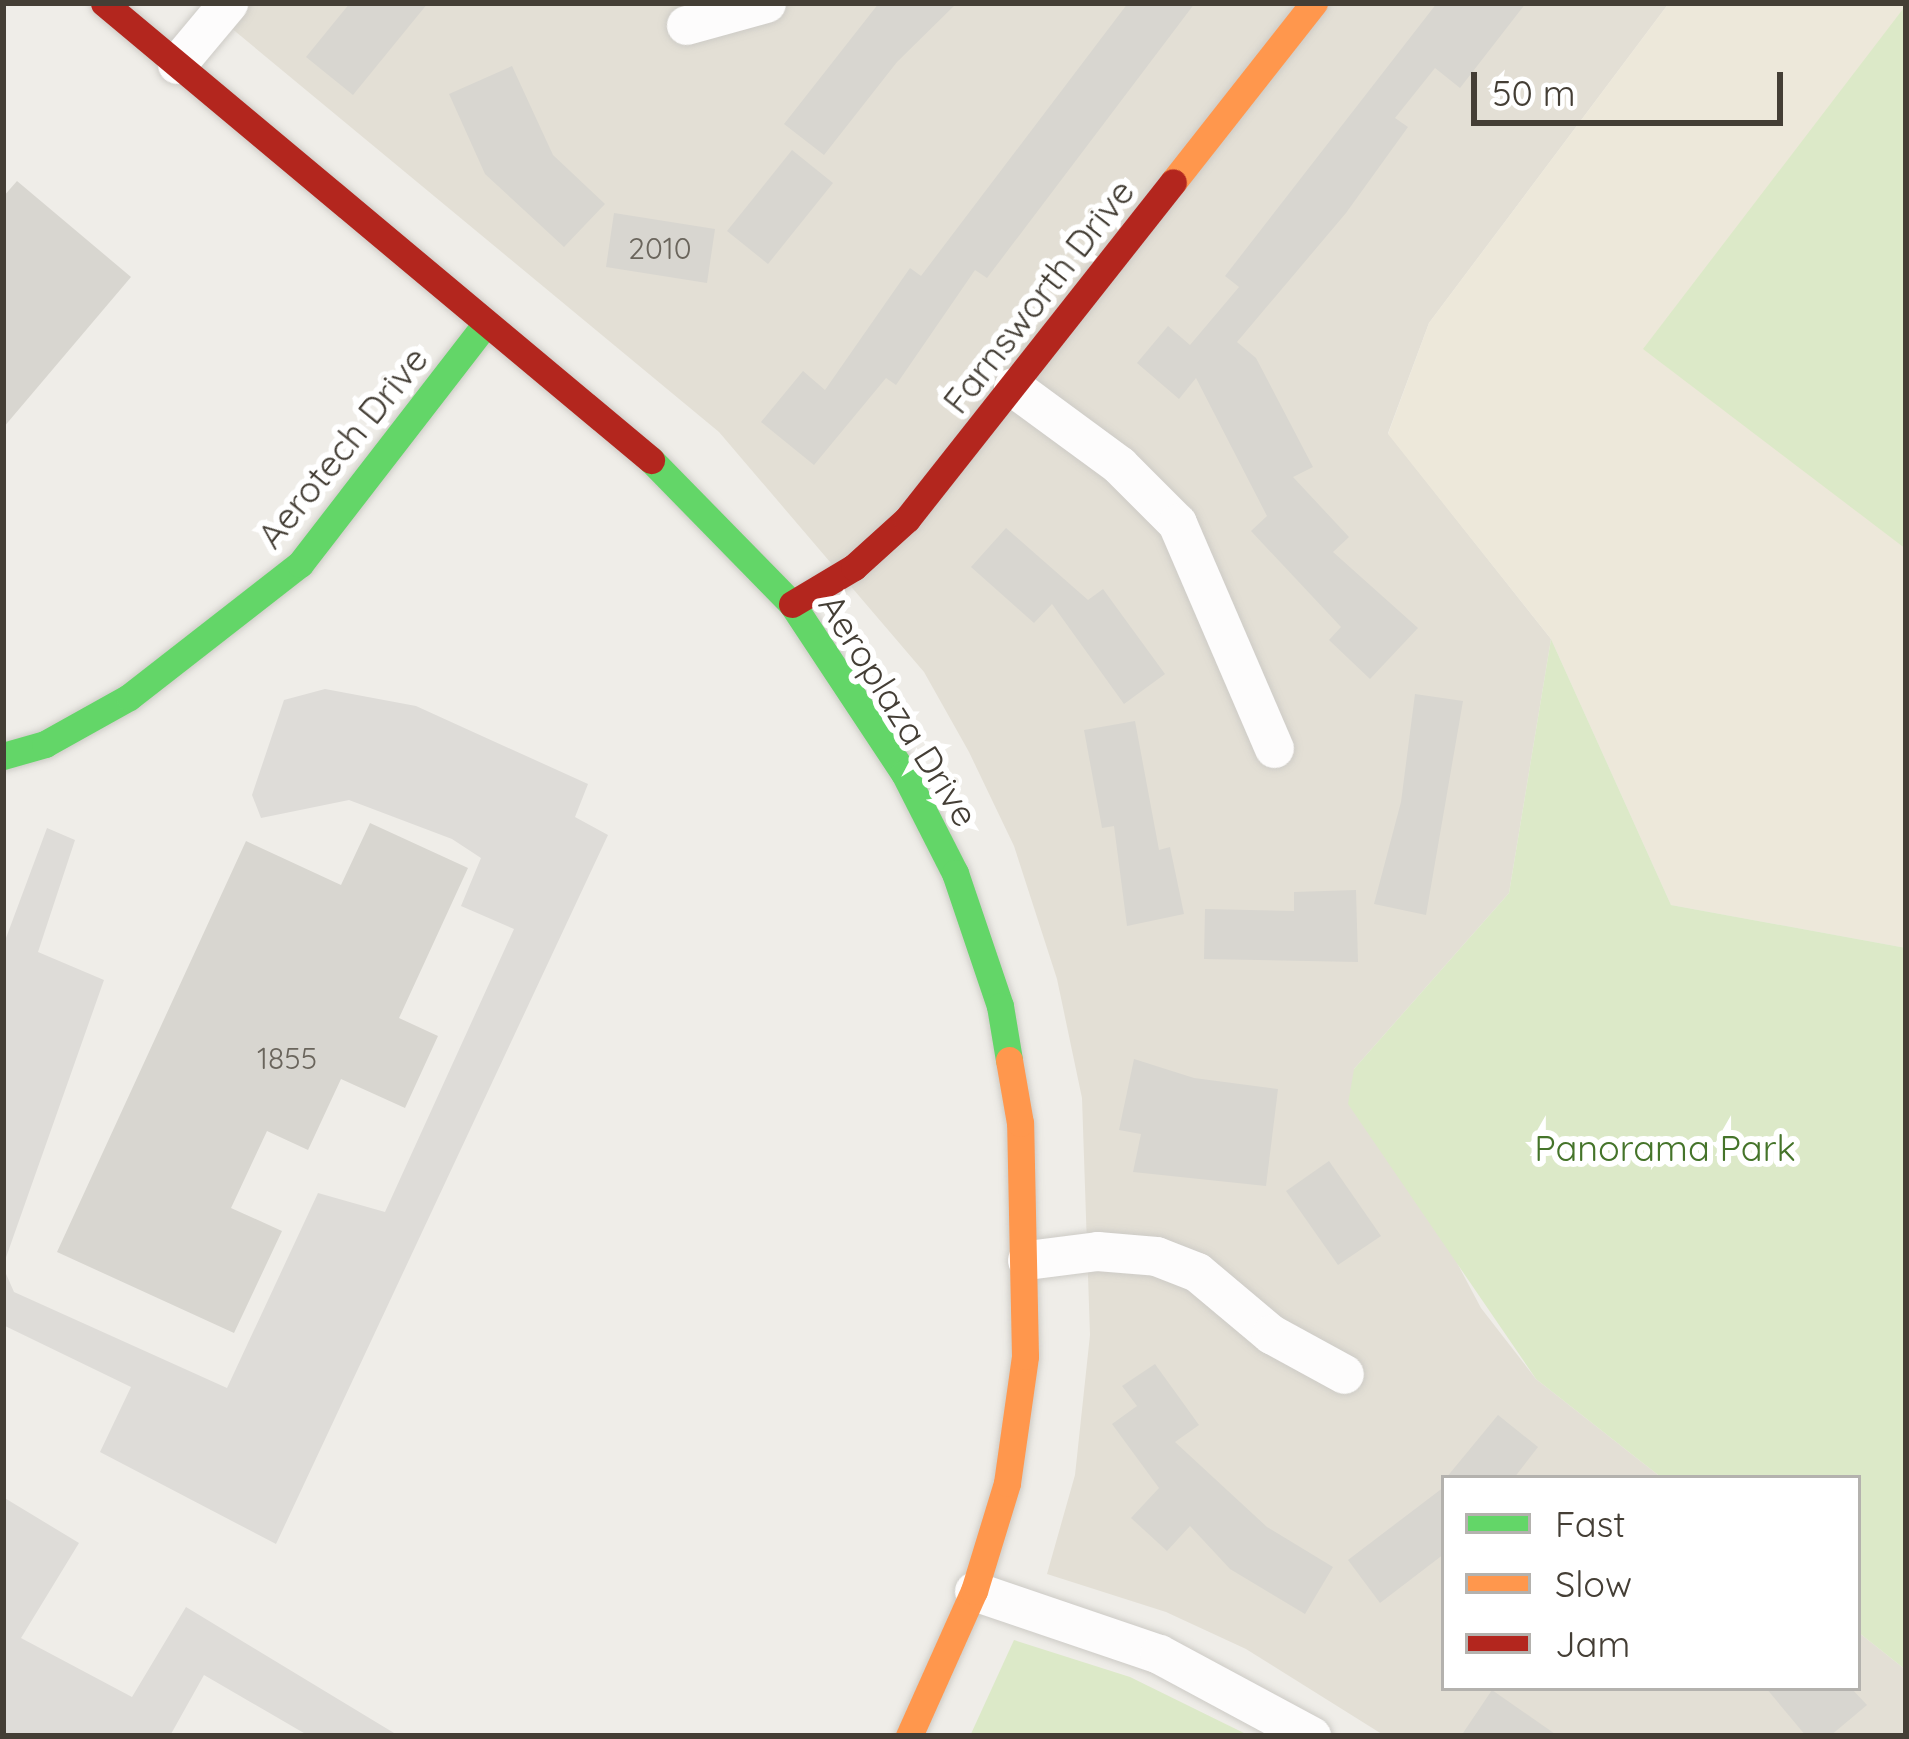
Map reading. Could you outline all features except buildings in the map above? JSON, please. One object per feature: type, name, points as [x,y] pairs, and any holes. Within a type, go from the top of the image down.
[{"type":"street","name":"Aeroplaza Drive","points":[[104,3],[674,479],[792,604],[904,773],[955,873],[1000,1006],[1020,1123],[1027,1260],[1025,1356],[1007,1484],[974,1592],[909,1736]]},
{"type":"street","points":[[178,64],[228,3]]},
{"type":"street","points":[[686,25],[766,3]]},
{"type":"street","name":"Farnsworth Drive","points":[[792,604],[854,567],[907,519],[1314,3]]},
{"type":"street","name":"Aerotech Drive","points":[[3,756],[45,744],[129,697],[300,564],[486,323]]},
{"type":"street","points":[[1013,387],[1119,464],[1177,523],[1274,748]]},
{"type":"street","points":[[1027,1260],[1097,1251],[1156,1256],[1197,1272],[1271,1334],[1343,1374]]},
{"type":"street","points":[[974,1592],[1159,1654],[1310,1736]]},
{"type":"shaded area","points":[[201,3],[1669,3],[1429,323],[1388,433],[1551,639],[1509,893],[1354,1069],[1481,1308],[1536,1379],[1658,1475],[1441,1475],[1441,1691],[1861,1691],[1861,1634],[1906,1670],[1906,1736],[1385,1736],[1246,1649],[1166,1612],[1047,1574],[1075,1475],[1090,1335],[1082,1098],[1057,979],[1014,846],[924,672],[719,432]]},
{"type":"shaded area","points":[[1669,3],[1906,3],[1906,948],[1671,905],[1551,639],[1388,434],[1429,323]]},
{"type":"shaded area","points":[[325,689],[416,706],[588,784],[575,817],[608,835],[276,1544],[100,1452],[131,1387],[3,1325],[3,1267],[14,1292],[227,1388],[318,1193],[385,1212],[514,929],[461,906],[481,858],[452,839],[349,800],[261,818],[252,795],[284,700]]},
{"type":"shaded area","points":[[47,828],[75,840],[38,952],[104,980],[3,1266],[3,946]]},
{"type":"shaded area","points":[[3,1497],[79,1543],[21,1638],[132,1697],[186,1607],[399,1736],[309,1736],[204,1675],[171,1734],[3,1736]]},
{"type":"green space","points":[[1906,5],[1906,549],[1643,349]]},
{"type":"green space","name":"Panorama Park","points":[[1551,639],[1671,905],[1906,948],[1906,1670],[1861,1634],[1861,1475],[1658,1475],[1536,1379],[1348,1104],[1354,1069],[1509,893]]},
{"type":"green space","points":[[1014,1640],[1130,1677],[1250,1736],[970,1736]]},
{"type":"traffic: fast","points":[[3,756],[45,744],[129,697],[300,564],[486,323]]},
{"type":"traffic: fast","points":[[651,460],[792,604],[904,773],[955,873],[1000,1006],[1009,1060]]},
{"type":"traffic: slow","points":[[1173,182],[1314,3]]},
{"type":"traffic: slow","points":[[909,1736],[974,1591],[1007,1483],[1025,1356],[1020,1123],[1009,1060]]},
{"type":"traffic: jam","points":[[104,3],[651,460]]},
{"type":"traffic: jam","points":[[792,604],[854,567],[907,519],[1173,182]]}]
